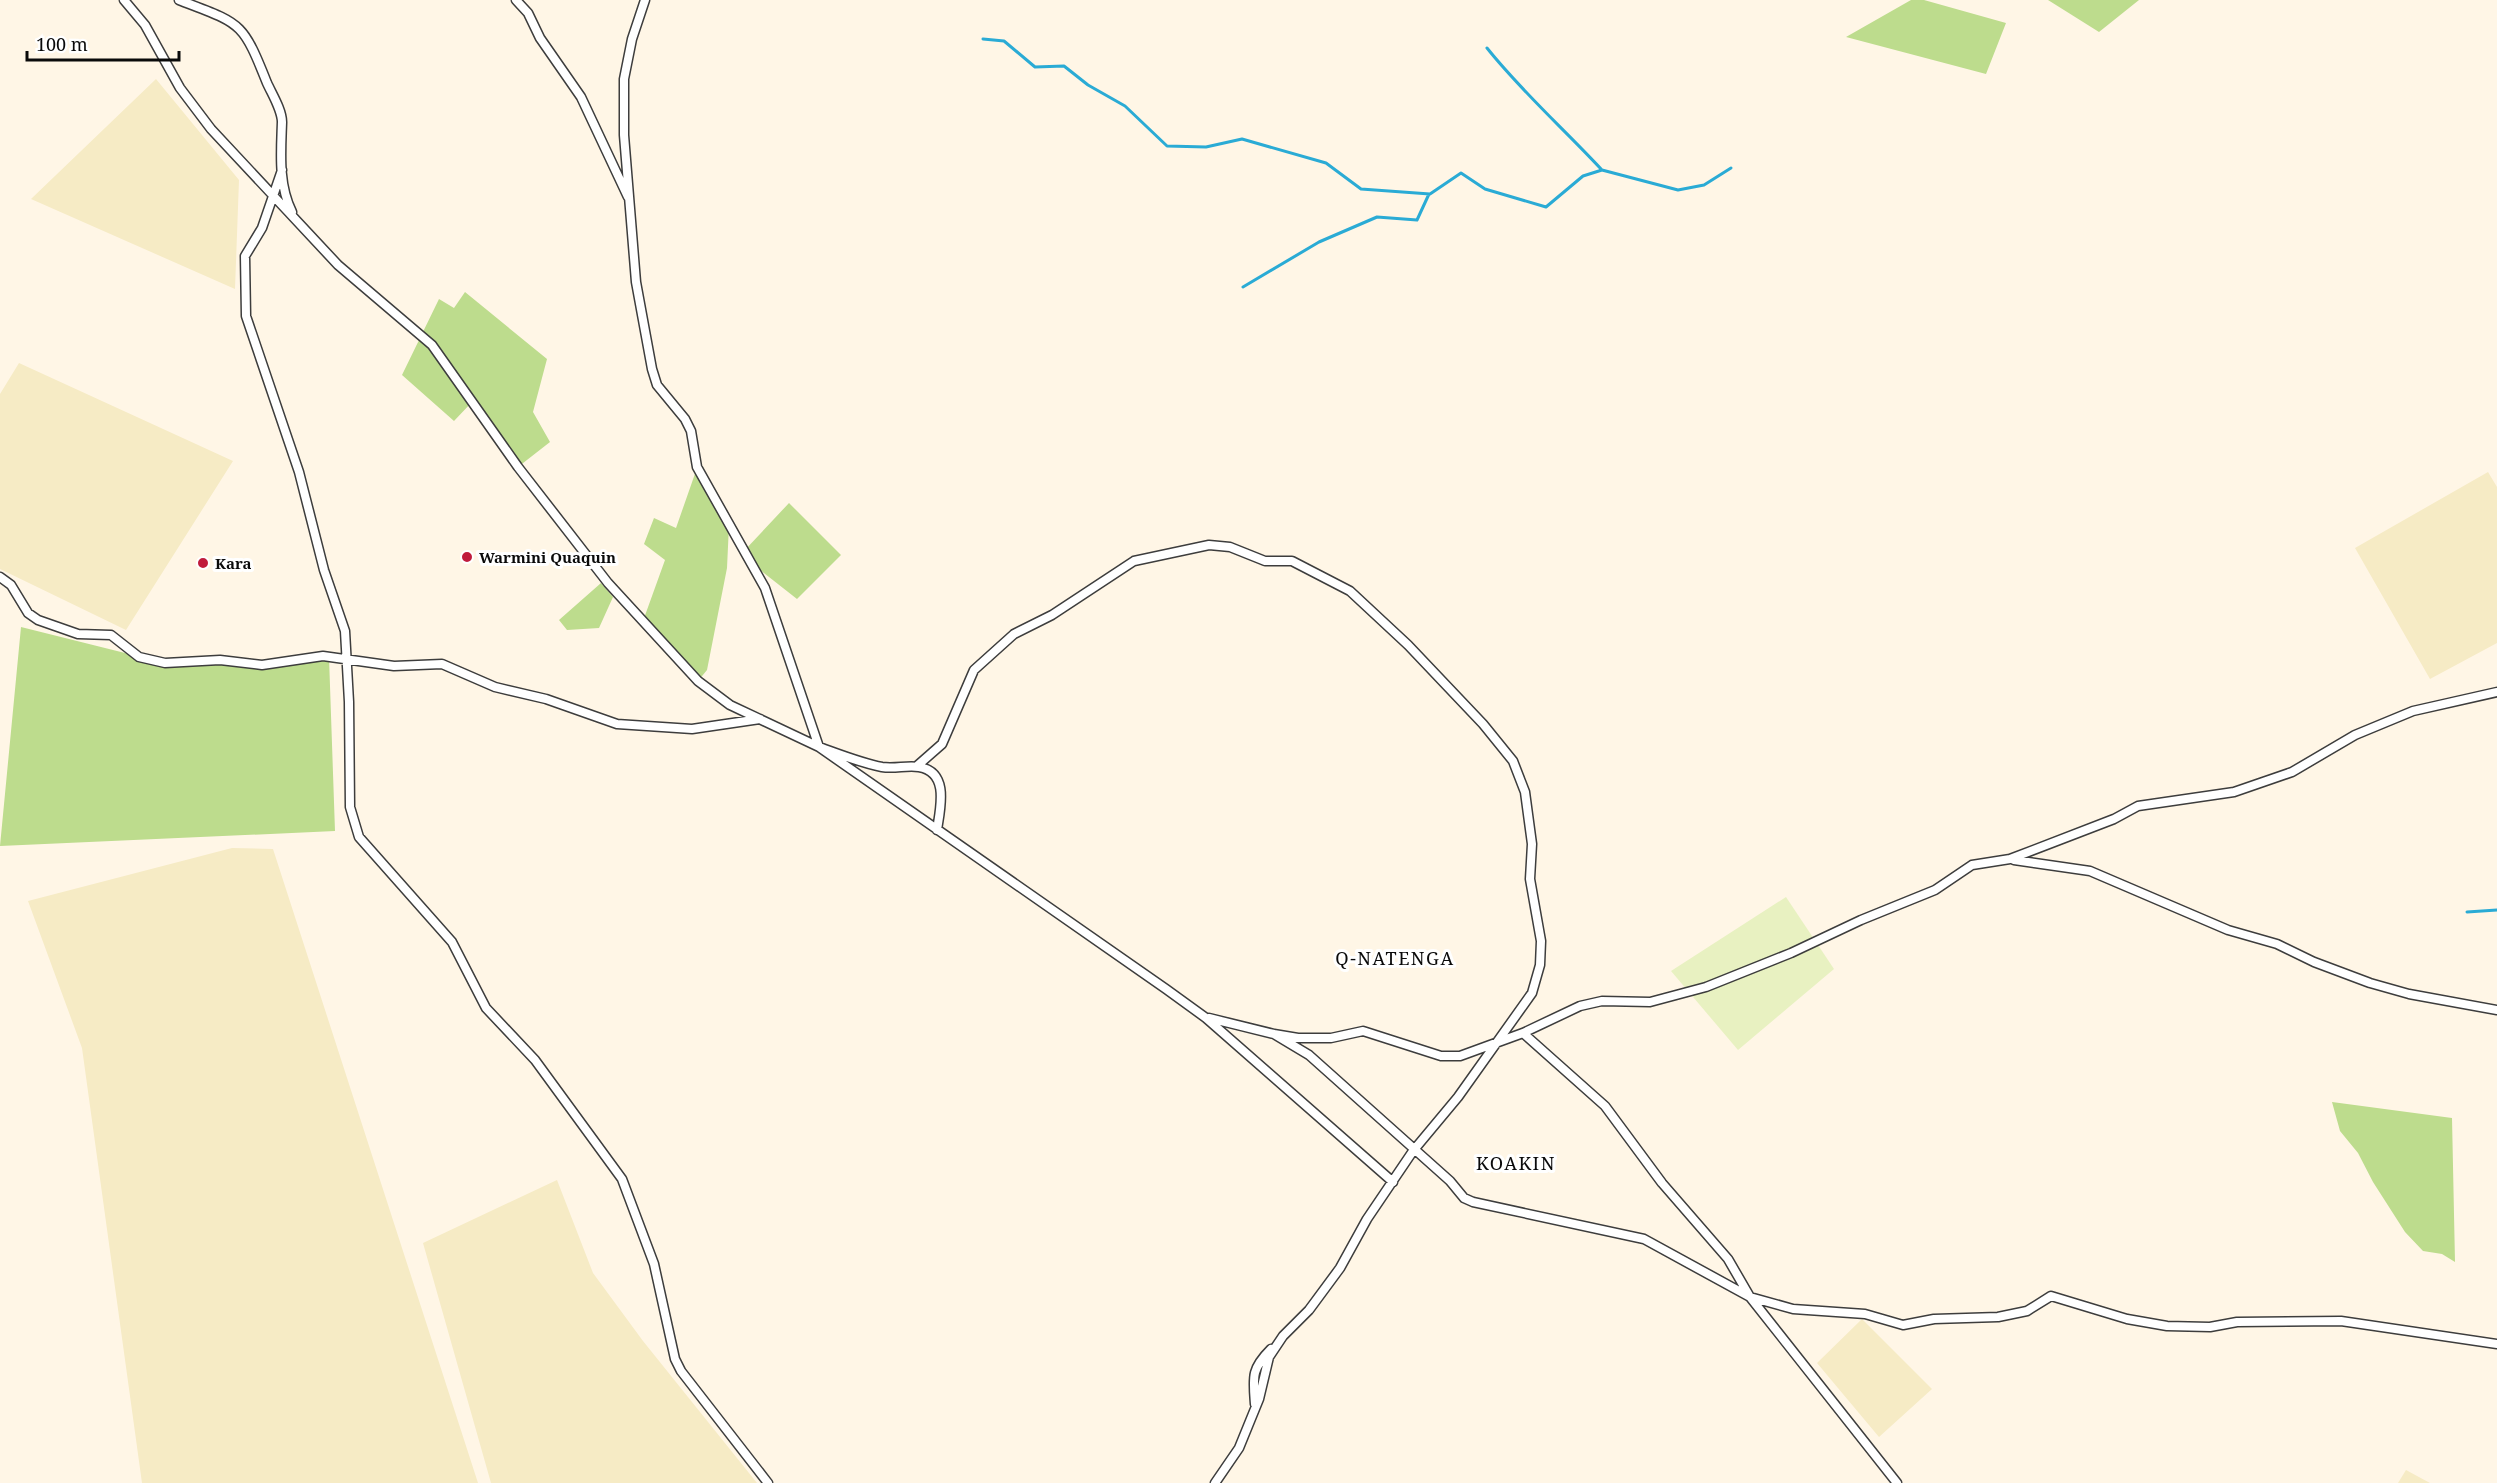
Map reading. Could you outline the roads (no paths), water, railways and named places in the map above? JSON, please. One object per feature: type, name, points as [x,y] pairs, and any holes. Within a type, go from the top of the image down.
[{"type":"street","points":[[124,0],[145,25],[180,88],[211,129],[338,265],[432,345],[518,467],[608,583],[698,681],[730,705],[819,747],[880,766],[899,769],[917,766],[928,769],[938,779],[942,791],[937,830]]},
{"type":"street","points":[[179,0],[230,20],[246,35],[282,119],[279,144],[285,197],[297,220]]},
{"type":"street","points":[[516,0],[528,13],[540,38],[581,97],[632,204]]},
{"type":"street","points":[[645,0],[632,39],[624,79],[624,135],[632,204],[636,282],[652,369],[657,386],[685,419],[691,431],[697,468],[765,588],[819,747],[1206,1018],[1393,1182]]},
{"type":"street","points":[[282,170],[262,228],[245,256],[246,316],[299,472],[324,570],[345,631],[350,807],[359,837],[452,942],[486,1008],[535,1059],[622,1179],[654,1264],[675,1359],[681,1371],[768,1483]]},
{"type":"street","points":[[917,766],[942,744],[974,670],[1014,633],[1052,615],[1134,561],[1209,545],[1230,547],[1265,561],[1292,561],[1308,567],[1350,591],[1408,645],[1483,724],[1513,761],[1525,792],[1532,844],[1530,879],[1541,940],[1540,965],[1532,993],[1458,1097],[1413,1151],[1367,1219],[1340,1268],[1309,1310],[1283,1336],[1269,1357],[1255,1408],[1239,1448],[1215,1483]]},
{"type":"street","points":[[0,577],[11,585],[28,613],[38,620],[78,634],[111,635],[139,657],[165,663],[220,660],[262,665],[323,656],[394,666],[442,664],[495,687],[546,699],[617,724],[692,729],[760,719]]},
{"type":"street","points":[[1206,1018],[1298,1038],[1331,1038],[1363,1031],[1441,1056],[1460,1056],[1523,1034],[1580,1006],[1602,1001],[1650,1002],[1706,987],[1791,953],[1861,920],[1935,890],[1972,865],[2010,859],[2114,819],[2138,807],[2234,792],[2292,772],[2355,735],[2413,711],[2497,692]]},
{"type":"street","points":[[2010,859],[2090,872],[2228,930],[2277,944],[2314,962],[2370,983],[2409,994],[2497,1010]]},
{"type":"street","points":[[1274,1034],[1309,1055],[1413,1151],[1473,1202],[1644,1239],[1750,1297],[1793,1309],[1865,1314],[1903,1325],[1934,1319],[1998,1317],[2027,1311],[2051,1296],[2127,1319],[2167,1326],[2210,1328],[2237,1322],[2341,1321],[2497,1344]]},
{"type":"street","points":[[1523,1034],[1605,1106],[1662,1183],[1728,1259],[1750,1297],[1897,1483]]},
{"type":"waterway","points":[[983,39],[1004,41],[1035,67],[1064,66],[1088,85],[1125,106],[1167,146],[1206,147],[1242,139],[1326,163],[1361,189],[1430,194],[1461,173],[1485,189],[1546,207],[1583,176],[1602,170],[1678,190],[1704,185],[1731,168]]},
{"type":"waterway","points":[[1487,48],[1602,170]]},
{"type":"waterway","points":[[1243,287],[1319,242],[1377,217],[1417,220],[1429,194]]},
{"type":"waterway","points":[[2467,912],[2497,910]]},
{"type":"place","name":"Warmini Quaquin","points":[[467,557]]},
{"type":"place","name":"Kara","points":[[203,563]]},
{"type":"district","name":"Q-NATENGA","points":[[1395,958]]},
{"type":"district","name":"KOAKIN","points":[[1516,1163]]}]
